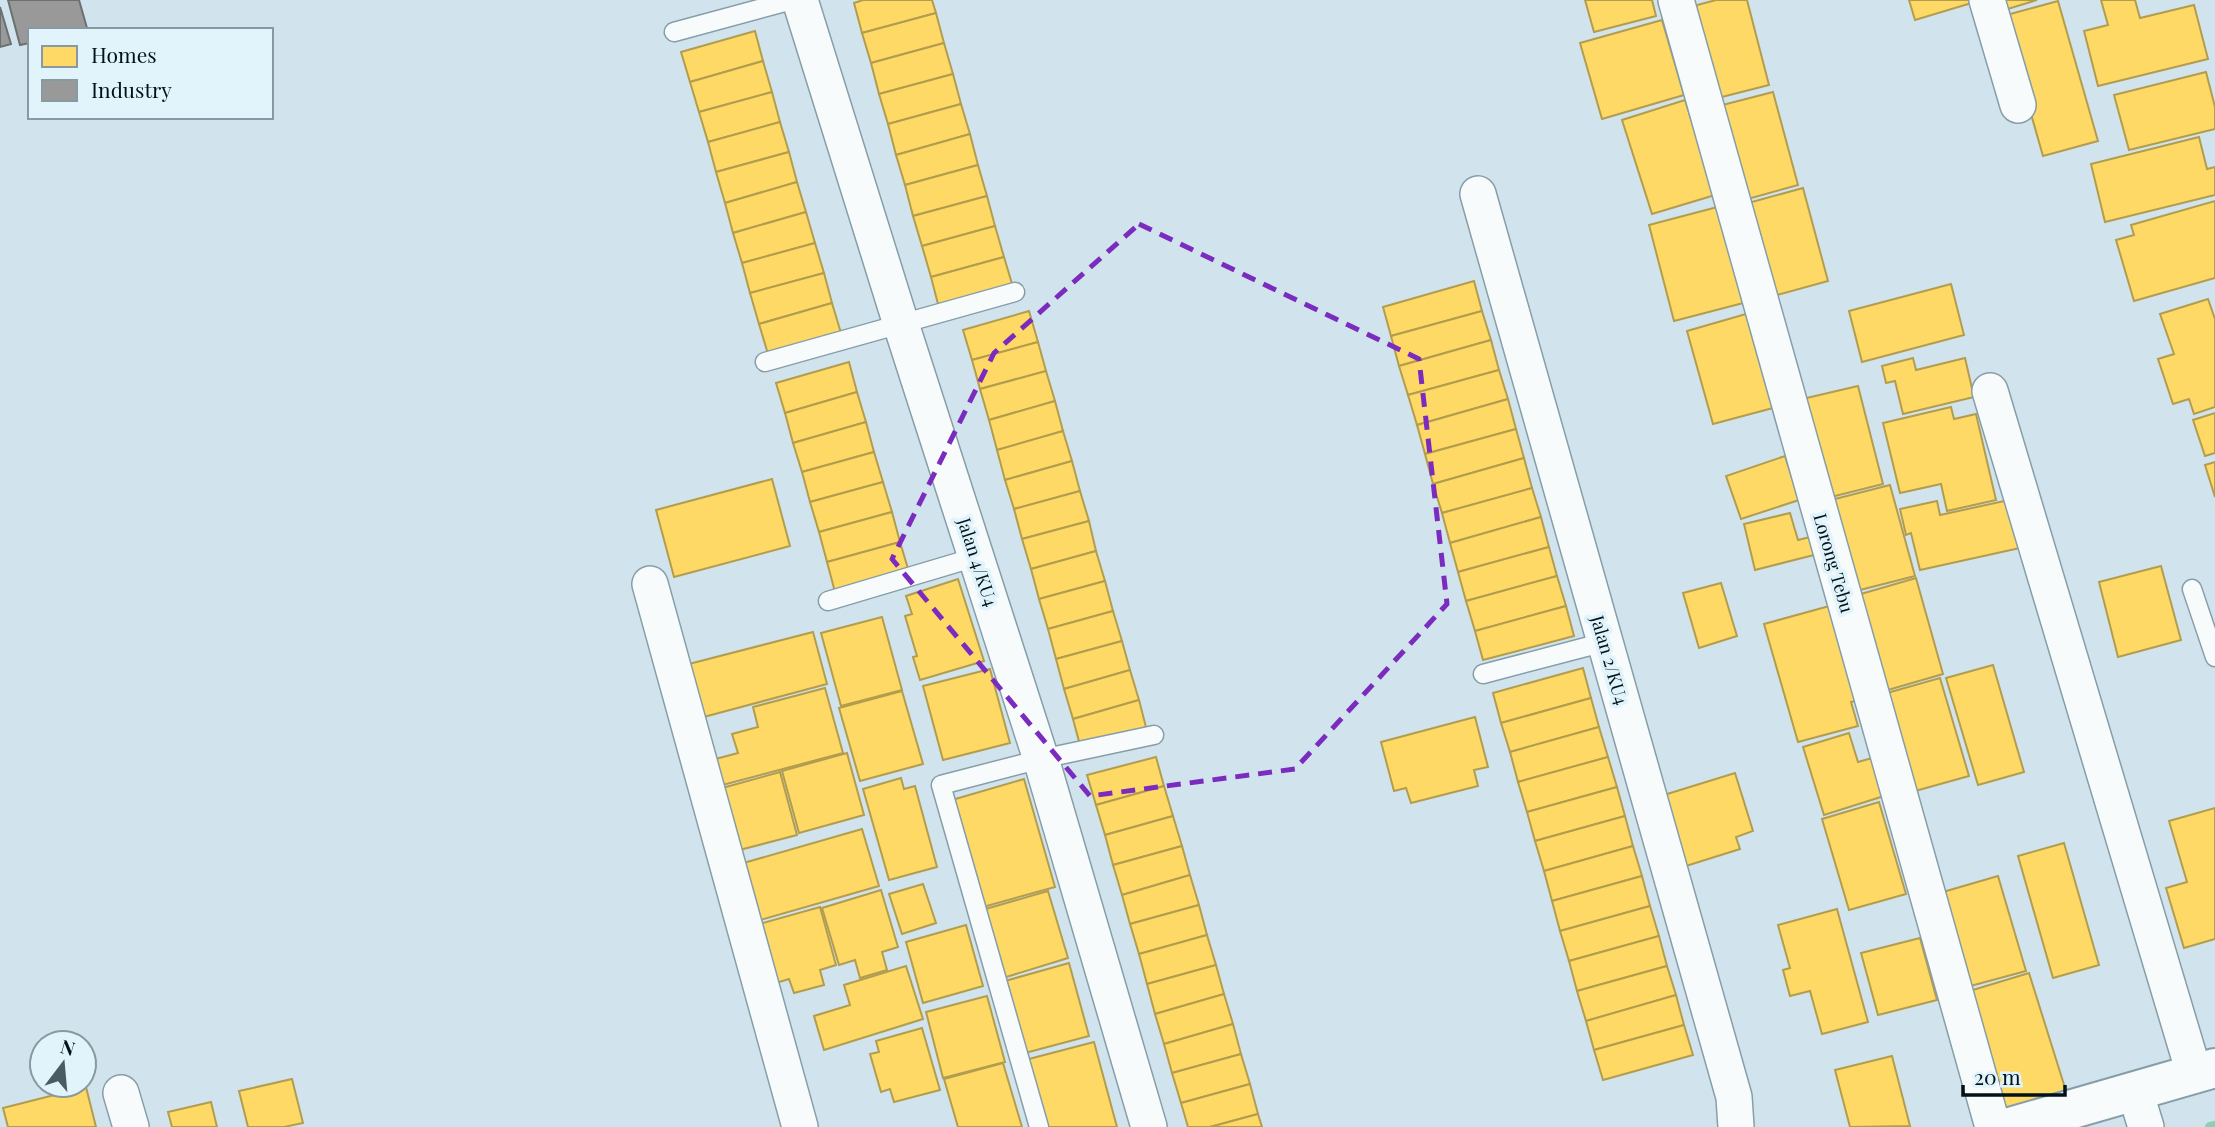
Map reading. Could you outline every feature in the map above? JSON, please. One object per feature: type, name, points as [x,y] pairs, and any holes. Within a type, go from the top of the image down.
[{"type":"street","name":"Jalan 4/KU4","points":[[800,0],[1041,759],[1149,1127]]},
{"type":"street","name":"Lorong Tebu","points":[[1676,0],[1993,1127]]},
{"type":"street","points":[[1987,0],[2018,105]]},
{"type":"street","name":"Jalan 2/KU4","points":[[1478,194],[1734,1097],[1735,1127]]},
{"type":"street","points":[[1990,391],[2204,1071],[2135,1091],[2055,1121],[2010,1127]]},
{"type":"street","points":[[650,584],[800,1127]]},
{"type":"street","points":[[2135,1091],[2146,1127]]},
{"type":"street","points":[[121,1093],[131,1127]]},
{"type":"lane","points":[[674,32],[792,0]]},
{"type":"lane","points":[[765,362],[1015,292]]},
{"type":"lane","points":[[828,601],[976,557]]},
{"type":"lane","points":[[2192,589],[2215,657]]},
{"type":"lane","points":[[1483,674],[1605,642]]},
{"type":"lane","points":[[1039,1127],[941,785],[1154,734]]},
{"type":"highlighted area","points":[[1139,224],[1419,359],[1447,604],[1295,769],[1090,796],[892,559],[994,353]]},
{"type":"building: Homes","points":[[863,0],[932,0],[936,13],[862,33],[854,3]]},
{"type":"building: Homes","points":[[1585,0],[1652,0],[1656,16],[1594,32]]},
{"type":"building: Homes","points":[[1716,0],[1747,0],[1769,85],[1710,100],[1686,8]]},
{"type":"building: Homes","points":[[1909,0],[1975,0],[1975,2],[1915,20]]},
{"type":"building: Homes","points":[[1995,0],[2037,0],[1998,12]]},
{"type":"building: Homes","points":[[2101,0],[2135,0],[2140,18],[2194,5],[2208,59],[2098,86],[2084,31],[2108,25]]},
{"type":"building: Homes","points":[[2058,1],[2098,141],[2043,156],[2003,16]]},
{"type":"building: Homes","points":[[936,13],[944,43],[871,63],[862,33]]},
{"type":"building: Homes","points":[[1662,20],[1684,95],[1602,119],[1580,43]]},
{"type":"building: Homes","points":[[755,31],[763,61],[690,82],[681,52]]},
{"type":"building: Homes","points":[[944,43],[953,74],[879,94],[871,63]]},
{"type":"building: Homes","points":[[763,61],[772,92],[699,112],[690,82]]},
{"type":"building: Homes","points":[[2206,72],[2215,107],[2215,129],[2129,150],[2114,95]]},
{"type":"building: Homes","points":[[953,74],[961,104],[888,124],[879,94]]},
{"type":"building: Homes","points":[[772,92],[780,122],[708,142],[699,112]]},
{"type":"building: Homes","points":[[1773,92],[1798,185],[1737,202],[1711,108]]},
{"type":"building: Homes","points":[[1685,100],[1715,195],[1652,214],[1622,120]]},
{"type":"building: Homes","points":[[961,104],[970,134],[896,155],[888,124]]},
{"type":"building: Homes","points":[[780,122],[789,152],[716,172],[708,142]]},
{"type":"building: Homes","points":[[970,134],[978,165],[905,185],[896,155]]},
{"type":"building: Homes","points":[[2199,137],[2207,169],[2215,167],[2215,195],[2105,222],[2091,164]]},
{"type":"building: Homes","points":[[789,152],[797,182],[725,203],[716,172]]},
{"type":"building: Homes","points":[[978,165],[987,196],[913,216],[905,185]]},
{"type":"building: Homes","points":[[797,182],[806,212],[733,233],[725,203]]},
{"type":"building: Homes","points":[[1803,188],[1828,281],[1766,298],[1741,205]]},
{"type":"building: Homes","points":[[987,196],[995,226],[922,246],[913,216]]},
{"type":"building: Homes","points":[[2215,201],[2215,278],[2134,301],[2116,240],[2134,235],[2131,225]]},
{"type":"building: Homes","points":[[1725,205],[1751,301],[1674,321],[1649,225]]},
{"type":"building: Homes","points":[[806,212],[815,243],[742,263],[733,233]]},
{"type":"building: Homes","points":[[995,226],[1004,257],[931,277],[922,246]]},
{"type":"building: Homes","points":[[815,243],[824,273],[750,293],[742,263]]},
{"type":"building: Homes","points":[[1004,257],[1013,287],[939,308],[931,277]]},
{"type":"building: Homes","points":[[824,273],[832,303],[759,324],[750,293]]},
{"type":"building: Homes","points":[[1474,281],[1482,311],[1391,336],[1383,307]]},
{"type":"building: Homes","points":[[1951,284],[1964,335],[1862,362],[1849,311]]},
{"type":"building: Homes","points":[[2208,299],[2215,319],[2215,407],[2194,414],[2189,399],[2173,404],[2158,359],[2174,354],[2160,314]]},
{"type":"building: Homes","points":[[832,303],[841,333],[768,354],[759,324]]},
{"type":"building: Homes","points":[[1029,311],[1038,342],[972,360],[963,330]]},
{"type":"building: Homes","points":[[1482,311],[1491,340],[1399,366],[1391,336]]},
{"type":"building: Homes","points":[[1746,314],[1773,408],[1713,424],[1687,331]]},
{"type":"building: Homes","points":[[1491,340],[1499,370],[1408,395],[1399,366]]},
{"type":"building: Homes","points":[[1038,342],[1046,371],[980,389],[972,360]]},
{"type":"building: Homes","points":[[1913,358],[1916,370],[1965,358],[1974,397],[1903,414],[1895,381],[1886,383],[1882,366]]},
{"type":"building: Homes","points":[[849,362],[857,392],[785,413],[776,383]]},
{"type":"building: Homes","points":[[1499,370],[1508,399],[1417,425],[1408,395]]},
{"type":"building: Homes","points":[[1046,371],[1055,401],[989,420],[980,389]]},
{"type":"building: Homes","points":[[1858,386],[1883,484],[1823,499],[1798,400]]},
{"type":"building: Homes","points":[[857,392],[866,422],[793,443],[785,413]]},
{"type":"building: Homes","points":[[1508,399],[1516,429],[1425,454],[1417,425]]},
{"type":"building: Homes","points":[[1055,401],[1063,431],[997,450],[989,420]]},
{"type":"building: Homes","points":[[1951,407],[1954,419],[1976,414],[1996,500],[1947,511],[1941,484],[1900,493],[1883,423]]},
{"type":"building: Homes","points":[[2215,413],[2215,453],[2205,456],[2193,420]]},
{"type":"building: Homes","points":[[866,422],[874,452],[802,472],[793,443]]},
{"type":"building: Homes","points":[[1516,429],[1524,458],[1433,484],[1425,454]]},
{"type":"building: Homes","points":[[1063,431],[1072,461],[1005,480],[997,450]]},
{"type":"building: Homes","points":[[874,452],[883,482],[810,502],[802,472]]},
{"type":"building: Homes","points":[[1785,456],[1799,500],[1741,519],[1726,476]]},
{"type":"building: Homes","points":[[1524,458],[1532,488],[1442,513],[1433,484]]},
{"type":"building: Homes","points":[[1072,461],[1080,491],[1014,509],[1005,480]]},
{"type":"building: Homes","points":[[2215,462],[2215,497],[2205,465]]},
{"type":"building: Homes","points":[[772,479],[790,546],[674,577],[656,510]]},
{"type":"building: Homes","points":[[883,482],[892,512],[819,532],[810,502]]},
{"type":"building: Homes","points":[[1890,485],[1915,576],[1856,591],[1831,500]]},
{"type":"building: Homes","points":[[1532,488],[1541,517],[1450,543],[1442,513]]},
{"type":"building: Homes","points":[[1080,491],[1089,521],[1022,539],[1014,509]]},
{"type":"building: Homes","points":[[2009,500],[2020,548],[1920,570],[1911,533],[1906,535],[1900,509],[1937,501],[1940,515]]},
{"type":"building: Homes","points":[[892,512],[900,542],[827,562],[819,532]]},
{"type":"building: Homes","points":[[1790,513],[1798,540],[1810,537],[1814,555],[1755,570],[1744,524]]},
{"type":"building: Homes","points":[[1541,517],[1549,547],[1458,572],[1450,543]]},
{"type":"building: Homes","points":[[1089,521],[1096,551],[1031,569],[1022,539]]},
{"type":"building: Homes","points":[[900,542],[909,572],[835,592],[827,562]]},
{"type":"building: Homes","points":[[1549,547],[1557,576],[1466,601],[1458,572]]},
{"type":"building: Homes","points":[[1096,551],[1105,581],[1039,599],[1031,569]]},
{"type":"building: Homes","points":[[2161,566],[2181,640],[2118,657],[2099,582]]},
{"type":"building: Homes","points":[[1557,576],[1566,606],[1475,631],[1466,601]]},
{"type":"building: Homes","points":[[1916,578],[1943,674],[1881,692],[1854,596]]},
{"type":"building: Homes","points":[[958,579],[984,661],[920,680],[913,657],[917,656],[905,616],[912,614],[906,596]]},
{"type":"building: Homes","points":[[1105,581],[1113,611],[1048,629],[1039,599]]},
{"type":"building: Homes","points":[[1721,583],[1737,636],[1699,648],[1683,593]]},
{"type":"building: Homes","points":[[1833,605],[1860,700],[1851,702],[1858,726],[1798,742],[1764,624]]},
{"type":"building: Homes","points":[[1566,606],[1574,636],[1483,660],[1475,631]]},
{"type":"building: Homes","points":[[1113,611],[1122,641],[1056,659],[1048,629]]},
{"type":"building: Homes","points":[[882,617],[902,690],[841,706],[821,633]]},
{"type":"building: Homes","points":[[813,632],[827,684],[700,718],[685,665]]},
{"type":"building: Homes","points":[[1122,641],[1130,670],[1064,689],[1056,659]]},
{"type":"building: Homes","points":[[1993,665],[2024,772],[1978,785],[1946,678]]},
{"type":"building: Homes","points":[[1583,668],[1591,698],[1501,723],[1493,693]]},
{"type":"building: Homes","points":[[990,669],[1010,743],[943,760],[923,686]]},
{"type":"building: Homes","points":[[1130,670],[1139,700],[1073,719],[1064,689]]},
{"type":"building: Homes","points":[[1940,678],[1969,776],[1908,793],[1880,695]]},
{"type":"building: Homes","points":[[825,688],[843,753],[715,787],[708,761],[738,753],[732,734],[758,727],[753,707]]},
{"type":"building: Homes","points":[[902,691],[923,764],[860,781],[839,708]]},
{"type":"building: Homes","points":[[1591,698],[1599,727],[1510,752],[1501,723]]},
{"type":"building: Homes","points":[[1139,700],[1147,731],[1081,749],[1073,719]]},
{"type":"building: Homes","points":[[1475,717],[1488,767],[1474,770],[1478,786],[1411,803],[1406,788],[1394,791],[1381,742]]},
{"type":"building: Homes","points":[[1599,727],[1608,757],[1518,782],[1510,752]]},
{"type":"building: Homes","points":[[1849,733],[1858,762],[1872,758],[1884,796],[1824,815],[1803,747]]},
{"type":"building: Homes","points":[[847,753],[864,815],[799,833],[782,771]]},
{"type":"building: Homes","points":[[1156,757],[1164,786],[1096,805],[1087,775]]},
{"type":"building: Homes","points":[[1608,757],[1617,787],[1527,812],[1518,782]]},
{"type":"building: Homes","points":[[780,772],[797,835],[732,852],[715,790]]},
{"type":"building: Homes","points":[[1735,773],[1753,831],[1736,837],[1740,849],[1686,866],[1664,795]]},
{"type":"building: Homes","points":[[901,778],[904,789],[915,786],[937,867],[889,880],[863,789]]},
{"type":"building: Homes","points":[[1024,779],[1055,887],[983,907],[952,800]]},
{"type":"building: Homes","points":[[1164,786],[1173,816],[1105,835],[1096,805]]},
{"type":"building: Homes","points":[[1617,787],[1625,816],[1535,841],[1527,812]]},
{"type":"building: Homes","points":[[1879,802],[1906,894],[1849,910],[1822,819]]},
{"type":"building: Homes","points":[[2215,808],[2215,939],[2184,948],[2166,888],[2187,882],[2169,821]]},
{"type":"building: Homes","points":[[1173,816],[1182,846],[1113,865],[1105,835]]},
{"type":"building: Homes","points":[[1625,816],[1633,846],[1544,871],[1535,841]]},
{"type":"building: Homes","points":[[862,829],[879,886],[757,921],[740,864]]},
{"type":"building: Homes","points":[[2064,843],[2099,965],[2053,978],[2018,856]]},
{"type":"building: Homes","points":[[1182,846],[1190,875],[1122,895],[1113,865]]},
{"type":"building: Homes","points":[[1633,846],[1642,876],[1552,901],[1544,871]]},
{"type":"building: Homes","points":[[1190,875],[1199,905],[1130,924],[1122,895]]},
{"type":"building: Homes","points":[[1642,876],[1650,906],[1560,931],[1552,901]]},
{"type":"building: Homes","points":[[1998,876],[2026,971],[1963,988],[1936,894]]},
{"type":"building: Homes","points":[[923,884],[936,923],[902,934],[889,894]]},
{"type":"building: Homes","points":[[881,890],[898,947],[882,952],[887,970],[860,978],[855,960],[839,965],[822,908]]},
{"type":"building: Homes","points":[[1048,891],[1068,958],[1003,978],[982,910]]},
{"type":"building: Homes","points":[[1199,905],[1207,935],[1139,954],[1130,924]]},
{"type":"building: Homes","points":[[1650,906],[1659,936],[1569,961],[1560,931]]},
{"type":"building: Homes","points":[[820,907],[836,965],[820,970],[824,985],[794,993],[789,979],[776,983],[759,924]]},
{"type":"building: Homes","points":[[1837,909],[1868,1022],[1822,1034],[1810,991],[1790,996],[1783,970],[1790,968],[1778,925]]},
{"type":"building: Homes","points":[[966,925],[983,986],[923,1003],[906,942]]},
{"type":"building: Homes","points":[[1207,935],[1216,965],[1147,984],[1139,954]]},
{"type":"building: Homes","points":[[1659,936],[1667,966],[1577,991],[1569,961]]},
{"type":"building: Homes","points":[[1920,938],[1937,1000],[1878,1015],[1861,953]]},
{"type":"building: Homes","points":[[1069,963],[1089,1036],[1025,1053],[1005,981]]},
{"type":"building: Homes","points":[[1216,965],[1224,994],[1155,1014],[1147,984]]},
{"type":"building: Homes","points":[[906,966],[923,1019],[824,1050],[814,1016],[850,1005],[844,985]]},
{"type":"building: Homes","points":[[1667,966],[1676,995],[1586,1021],[1577,991]]},
{"type":"building: Homes","points":[[2029,973],[2066,1091],[1999,1111],[1963,993]]},
{"type":"building: Homes","points":[[1224,994],[1233,1024],[1164,1044],[1155,1014]]},
{"type":"building: Homes","points":[[1676,995],[1684,1025],[1594,1050],[1586,1021]]},
{"type":"building: Homes","points":[[987,996],[1005,1062],[943,1078],[926,1012]]},
{"type":"building: Homes","points":[[1233,1024],[1241,1054],[1172,1073],[1164,1044]]},
{"type":"building: Homes","points":[[1684,1025],[1693,1055],[1603,1080],[1594,1050]]},
{"type":"building: Homes","points":[[922,1028],[940,1090],[894,1102],[890,1089],[881,1092],[870,1054],[879,1052],[876,1041]]},
{"type":"building: Homes","points":[[1094,1042],[1117,1127],[1043,1127],[1025,1060]]},
{"type":"building: Homes","points":[[1241,1054],[1250,1084],[1181,1103],[1172,1073]]},
{"type":"building: Homes","points":[[1892,1056],[1910,1126],[1850,1127],[1835,1070]]},
{"type":"building: Homes","points":[[1003,1063],[1022,1127],[958,1127],[944,1079]]},
{"type":"building: Homes","points":[[292,1079],[303,1123],[284,1127],[248,1127],[239,1091]]},
{"type":"building: Homes","points":[[1250,1084],[1258,1114],[1210,1127],[1188,1127],[1181,1103]]},
{"type":"building: Homes","points":[[39,1099],[89,1099],[96,1127],[8,1127],[3,1108]]},
{"type":"building: Homes","points":[[211,1102],[217,1127],[172,1127],[168,1112]]},
{"type":"building: Homes","points":[[1258,1114],[1262,1127],[1210,1127]]},
{"type":"building: Industry","points":[[8,0],[79,0],[87,28],[28,28],[28,43],[20,45]]},
{"type":"building: Industry","points":[[0,7],[11,44],[0,47]]},
{"type":"waterway","points":[[2210,1127],[2215,1126]]}]
